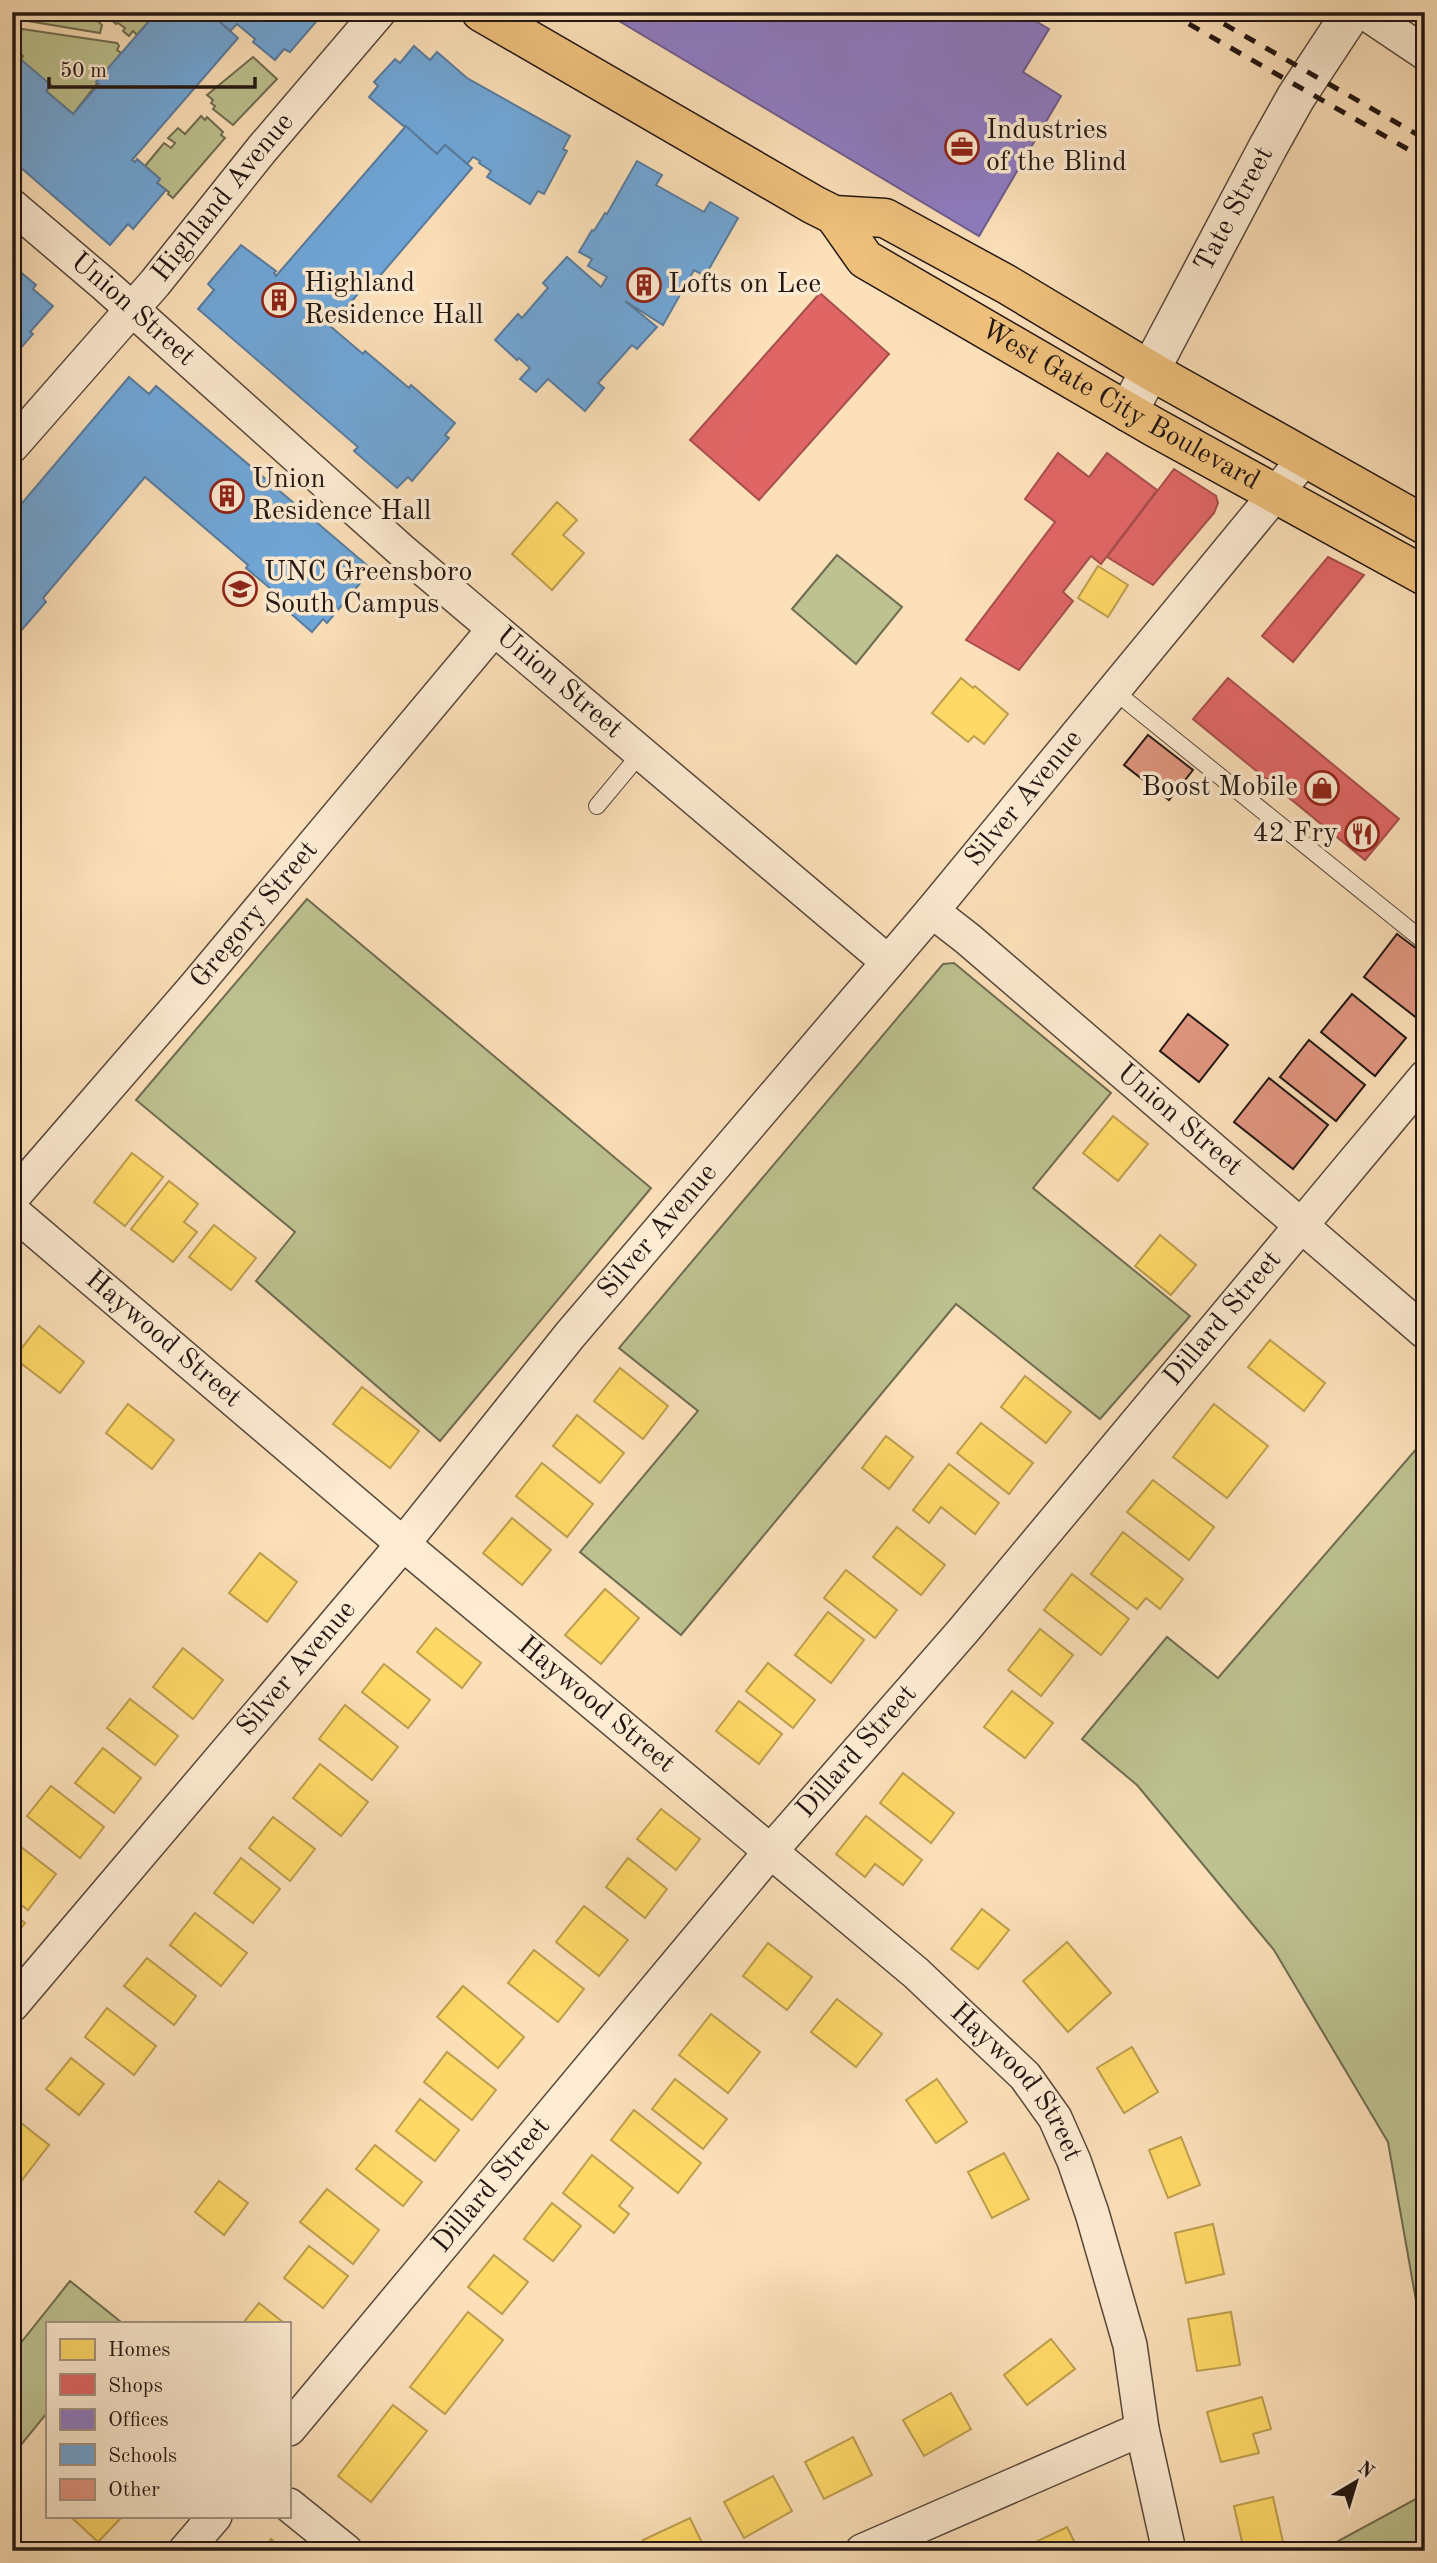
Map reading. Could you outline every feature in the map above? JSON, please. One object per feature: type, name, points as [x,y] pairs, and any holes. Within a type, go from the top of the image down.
[{"type":"main road","name":"West Gate City Boulevard","points":[[481,12],[814,205],[834,215],[885,218],[1006,284],[1152,371],[1425,525]]},
{"type":"main road","name":"West Gate City Boulevard","points":[[834,215],[865,259],[1128,412],[1425,576]]},
{"type":"street","name":"Highland Avenue","points":[[12,446],[131,309],[379,12]]},
{"type":"street","name":"Tate Street","points":[[1128,412],[1296,97],[1352,12]]},
{"type":"street","points":[[1364,12],[1425,52]]},
{"type":"street","name":"Union Street","points":[[12,206],[401,550],[888,962]]},
{"type":"street","name":"Silver Avenue","points":[[12,2005],[402,1544],[570,1335],[932,911],[1305,458]]},
{"type":"street","name":"Gregory Street","points":[[12,1198],[193,989],[494,629]]},
{"type":"street","name":"Union Street","points":[[932,911],[1425,1332]]},
{"type":"street","name":"Dillard Street","points":[[290,2428],[770,1852],[963,1631],[1425,1077]]},
{"type":"street","name":"Haywood Street","points":[[12,1211],[402,1544],[916,1973],[1025,2077],[1055,2118],[1074,2161],[1104,2256],[1130,2345],[1142,2429],[1169,2551]]},
{"type":"street","points":[[862,2551],[1142,2429]]},
{"type":"street","points":[[290,2506],[346,2551]]},
{"type":"street","points":[[185,2551],[213,2518]]},
{"type":"lane","points":[[1113,690],[1425,942]]},
{"type":"lane","points":[[597,806],[641,753]]},
{"type":"green space","points":[[22,12],[88,12],[102,25],[100,33],[16,19]]},
{"type":"green space","points":[[102,12],[157,12],[137,35],[133,31],[129,36],[123,31],[125,28]]},
{"type":"green space","points":[[22,29],[117,43],[117,50],[121,53],[73,114],[46,91],[50,86],[21,60],[23,56],[16,50]]},
{"type":"green space","points":[[253,57],[277,79],[233,125],[213,109],[213,100],[207,95]]},
{"type":"green space","points":[[201,116],[205,120],[207,117],[223,132],[221,135],[225,138],[173,198],[157,183],[160,179],[145,166],[164,143],[171,148],[175,143],[168,138],[178,128],[185,134]]},
{"type":"green space","points":[[837,555],[902,607],[856,664],[792,609]]},
{"type":"green space","points":[[307,899],[651,1188],[440,1441],[256,1281],[295,1232],[136,1100]]},
{"type":"green space","points":[[954,963],[1111,1093],[1033,1188],[1190,1316],[1100,1419],[956,1304],[681,1635],[580,1552],[698,1411],[619,1348],[943,964]]},
{"type":"green space","points":[[1425,1439],[1425,2403],[1423,2340],[1388,2142],[1274,1950],[1137,1785],[1082,1739],[1167,1637],[1218,1678]]},
{"type":"green space","points":[[70,2281],[121,2322],[46,2322],[46,2414],[12,2456],[12,2354]]},
{"type":"green space","points":[[1425,2494],[1425,2551],[1320,2551]]},
{"type":"building: Homes","points":[[557,502],[577,520],[563,535],[584,553],[552,590],[512,554]]},
{"type":"building: Homes","points":[[1098,566],[1128,585],[1108,617],[1078,598]]},
{"type":"building: Homes","points":[[961,678],[973,688],[975,686],[1008,714],[984,744],[974,736],[968,742],[932,713]]},
{"type":"building: Homes","points":[[1113,1116],[1148,1144],[1118,1181],[1083,1153]]},
{"type":"building: Homes","points":[[132,1153],[163,1177],[125,1226],[94,1202]]},
{"type":"building: Homes","points":[[169,1181],[198,1204],[184,1222],[197,1232],[173,1262],[131,1229]]},
{"type":"building: Homes","points":[[214,1225],[256,1258],[231,1290],[189,1257]]},
{"type":"building: Homes","points":[[1160,1235],[1196,1265],[1171,1295],[1135,1266]]},
{"type":"building: Homes","points":[[39,1326],[84,1362],[60,1393],[14,1358]]},
{"type":"building: Homes","points":[[1270,1340],[1325,1383],[1304,1411],[1248,1367]]},
{"type":"building: Homes","points":[[620,1368],[668,1406],[643,1439],[594,1401]]},
{"type":"building: Homes","points":[[1025,1376],[1071,1412],[1046,1443],[1001,1407]]},
{"type":"building: Homes","points":[[362,1387],[419,1431],[390,1468],[333,1424]]},
{"type":"building: Homes","points":[[128,1404],[174,1440],[152,1469],[106,1433]]},
{"type":"building: Homes","points":[[1214,1404],[1268,1446],[1227,1498],[1173,1457]]},
{"type":"building: Homes","points":[[577,1415],[624,1453],[600,1483],[553,1446]]},
{"type":"building: Homes","points":[[981,1423],[1033,1463],[1009,1494],[957,1453]]},
{"type":"building: Homes","points":[[886,1436],[913,1457],[889,1489],[862,1468]]},
{"type":"building: Homes","points":[[542,1463],[593,1504],[567,1537],[516,1496]]},
{"type":"building: Homes","points":[[949,1464],[999,1503],[975,1534],[941,1507],[929,1523],[913,1510]]},
{"type":"building: Homes","points":[[1153,1480],[1214,1527],[1189,1560],[1127,1512]]},
{"type":"building: Homes","points":[[512,1518],[551,1550],[522,1585],[483,1553]]},
{"type":"building: Homes","points":[[897,1527],[945,1565],[921,1595],[873,1557]]},
{"type":"building: Homes","points":[[1123,1532],[1183,1579],[1160,1609],[1146,1598],[1137,1609],[1091,1574]]},
{"type":"building: Homes","points":[[260,1553],[297,1582],[267,1622],[229,1593]]},
{"type":"building: Homes","points":[[846,1570],[897,1610],[875,1638],[824,1598]]},
{"type":"building: Homes","points":[[1072,1574],[1129,1619],[1101,1655],[1044,1610]]},
{"type":"building: Homes","points":[[605,1589],[639,1618],[601,1664],[565,1635]]},
{"type":"building: Homes","points":[[828,1612],[864,1640],[831,1683],[795,1655]]},
{"type":"building: Homes","points":[[436,1628],[481,1663],[462,1688],[417,1652]]},
{"type":"building: Homes","points":[[1040,1629],[1073,1655],[1041,1696],[1008,1670]]},
{"type":"building: Homes","points":[[183,1648],[223,1680],[193,1719],[153,1687]]},
{"type":"building: Homes","points":[[768,1663],[815,1700],[793,1728],[746,1691]]},
{"type":"building: Homes","points":[[384,1664],[430,1700],[408,1728],[362,1692]]},
{"type":"building: Homes","points":[[1012,1691],[1053,1723],[1025,1758],[984,1727]]},
{"type":"building: Homes","points":[[130,1699],[178,1736],[155,1765],[107,1728]]},
{"type":"building: Homes","points":[[739,1701],[782,1734],[759,1764],[716,1731]]},
{"type":"building: Homes","points":[[345,1705],[398,1747],[372,1780],[319,1739]]},
{"type":"building: Homes","points":[[103,1748],[141,1778],[114,1813],[75,1783]]},
{"type":"building: Homes","points":[[320,1764],[368,1802],[341,1836],[293,1798]]},
{"type":"building: Homes","points":[[903,1773],[954,1813],[931,1843],[880,1803]]},
{"type":"building: Homes","points":[[51,1786],[104,1827],[80,1858],[27,1816]]},
{"type":"building: Homes","points":[[661,1809],[700,1839],[676,1870],[637,1839]]},
{"type":"building: Homes","points":[[866,1816],[922,1860],[903,1885],[875,1864],[865,1877],[836,1854]]},
{"type":"building: Homes","points":[[273,1817],[315,1849],[290,1881],[249,1848]]},
{"type":"building: Homes","points":[[12,1840],[56,1874],[28,1910],[12,1898]]},
{"type":"building: Homes","points":[[241,1858],[280,1889],[253,1923],[214,1893]]},
{"type":"building: Homes","points":[[628,1858],[667,1889],[645,1918],[606,1887]]},
{"type":"building: Homes","points":[[584,1906],[628,1940],[599,1976],[556,1942]]},
{"type":"building: Homes","points":[[982,1909],[1009,1930],[978,1969],[951,1949]]},
{"type":"building: Homes","points":[[12,1913],[25,1923],[12,1940]]},
{"type":"building: Homes","points":[[195,1913],[247,1953],[221,1986],[170,1945]]},
{"type":"building: Homes","points":[[1067,1942],[1111,1993],[1068,2032],[1023,1981]]},
{"type":"building: Homes","points":[[768,1943],[812,1977],[787,2010],[743,1976]]},
{"type":"building: Homes","points":[[534,1950],[584,1989],[558,2022],[508,1983]]},
{"type":"building: Homes","points":[[147,1958],[196,1996],[174,2025],[124,1986]]},
{"type":"building: Homes","points":[[463,1986],[524,2037],[498,2068],[437,2017]]},
{"type":"building: Homes","points":[[837,1999],[882,2034],[856,2067],[811,2032]]},
{"type":"building: Homes","points":[[107,2008],[156,2046],[134,2075],[85,2037]]},
{"type":"building: Homes","points":[[711,2014],[760,2052],[728,2093],[679,2055]]},
{"type":"building: Homes","points":[[1132,2047],[1158,2092],[1124,2113],[1097,2068]]},
{"type":"building: Homes","points":[[447,2052],[496,2090],[472,2120],[424,2082]]},
{"type":"building: Homes","points":[[71,2058],[104,2084],[79,2115],[46,2089]]},
{"type":"building: Homes","points":[[675,2079],[727,2119],[703,2149],[652,2109]]},
{"type":"building: Homes","points":[[937,2079],[967,2122],[936,2143],[906,2100]]},
{"type":"building: Homes","points":[[420,2099],[459,2130],[435,2161],[396,2131]]},
{"type":"building: Homes","points":[[634,2110],[701,2163],[678,2193],[611,2140]]},
{"type":"building: Homes","points":[[16,2119],[49,2145],[19,2184],[12,2179],[12,2123]]},
{"type":"building: Homes","points":[[1181,2137],[1200,2185],[1168,2198],[1149,2150]]},
{"type":"building: Homes","points":[[375,2145],[422,2182],[403,2206],[356,2169]]},
{"type":"building: Homes","points":[[1004,2153],[1029,2199],[992,2218],[968,2172]]},
{"type":"building: Homes","points":[[592,2155],[633,2188],[619,2206],[629,2214],[614,2233],[563,2193]]},
{"type":"building: Homes","points":[[219,2181],[248,2203],[224,2235],[195,2212]]},
{"type":"building: Homes","points":[[327,2189],[379,2230],[353,2264],[300,2222]]},
{"type":"building: Homes","points":[[552,2203],[581,2226],[553,2261],[524,2239]]},
{"type":"building: Homes","points":[[1213,2224],[1224,2274],[1186,2283],[1175,2233]]},
{"type":"building: Homes","points":[[309,2246],[348,2276],[323,2308],[284,2278]]},
{"type":"building: Homes","points":[[494,2255],[528,2282],[502,2314],[468,2287]]},
{"type":"building: Homes","points":[[259,2303],[283,2322],[244,2322]]},
{"type":"building: Homes","points":[[468,2312],[503,2340],[445,2414],[410,2387]]},
{"type":"building: Homes","points":[[1231,2312],[1240,2365],[1197,2371],[1188,2319]]},
{"type":"building: Homes","points":[[1051,2339],[1075,2369],[1027,2405],[1004,2375]]},
{"type":"building: Homes","points":[[951,2393],[971,2429],[924,2456],[903,2420]]},
{"type":"building: Homes","points":[[1262,2397],[1271,2429],[1253,2434],[1259,2453],[1221,2462],[1207,2412]]},
{"type":"building: Homes","points":[[393,2405],[427,2431],[371,2502],[338,2476]]},
{"type":"building: Homes","points":[[853,2437],[872,2475],[824,2499],[805,2462]]},
{"type":"building: Homes","points":[[773,2476],[792,2511],[744,2538],[724,2502]]},
{"type":"building: Homes","points":[[1273,2497],[1285,2551],[1244,2551],[1234,2506]]},
{"type":"building: Homes","points":[[72,2518],[121,2518],[98,2542]]},
{"type":"building: Homes","points":[[690,2518],[706,2551],[648,2551],[643,2540]]},
{"type":"building: Homes","points":[[1067,2527],[1079,2551],[1019,2550]]},
{"type":"building: Homes","points":[[271,2539],[286,2551],[262,2551]]},
{"type":"building: Homes","points":[[534,2543],[570,2547],[569,2551],[533,2551]]},
{"type":"building: Shops","points":[[820,293],[889,354],[759,500],[690,440]]},
{"type":"building: Shops","points":[[1058,453],[1089,477],[1107,453],[1157,490],[1101,564],[1091,556],[1063,592],[1073,601],[1019,670],[966,640],[1055,522],[1025,499]]},
{"type":"building: Shops","points":[[1174,469],[1216,496],[1218,503],[1214,513],[1153,585],[1107,557]]},
{"type":"building: Shops","points":[[1328,557],[1364,575],[1293,662],[1262,636]]},
{"type":"building: Shops","points":[[1228,678],[1399,819],[1365,860],[1193,719]]},
{"type":"building: Offices","points":[[604,12],[1020,12],[1049,29],[1023,72],[1061,96],[979,236]]},
{"type":"building: Schools","points":[[157,12],[209,12],[238,38],[132,160],[135,162],[137,159],[160,179],[157,183],[166,190],[133,229],[128,224],[110,245],[12,160],[12,52],[51,85],[46,91],[73,114],[99,84],[96,82]]},
{"type":"building: Schools","points":[[209,12],[318,12],[322,15],[290,52],[284,49],[275,60],[237,24],[230,31]]},
{"type":"building: Schools","name":"Highland Residence Hall","points":[[414,46],[430,60],[437,52],[467,78],[570,136],[563,149],[567,151],[544,194],[538,191],[530,204],[487,177],[491,171],[473,157],[467,164],[445,145],[437,154],[369,97],[378,86],[374,82],[395,59],[400,63]]},
{"type":"building: Schools","name":"Highland Residence Hall","points":[[406,126],[437,154],[445,145],[472,168],[367,291],[363,288],[330,326],[409,388],[411,385],[455,423],[445,435],[449,438],[412,481],[408,477],[397,488],[354,451],[358,447],[198,309],[214,290],[208,284],[241,245],[276,271],[276,276]]},
{"type":"building: Schools","name":"Lofts on Lee","points":[[637,161],[662,175],[656,185],[704,212],[710,202],[738,218],[705,276],[694,270],[663,325],[625,301],[657,327],[637,349],[632,345],[598,383],[604,388],[585,411],[548,379],[536,392],[520,379],[530,368],[495,340],[518,314],[522,318],[548,288],[543,283],[567,257],[601,287],[607,277],[588,266],[592,259],[579,252],[592,230],[594,231],[605,213],[607,214]]},
{"type":"building: Schools","points":[[12,265],[36,285],[33,289],[53,306],[12,358]]},
{"type":"building: Schools","name":"Union Residence Hall","points":[[129,377],[149,394],[156,386],[368,566],[358,577],[362,581],[327,623],[323,619],[312,632],[267,593],[271,589],[246,568],[248,565],[145,477],[43,598],[46,602],[12,641],[12,515]]},
{"type":"building: Other","points":[[1148,735],[1193,770],[1169,800],[1124,765]]},
{"type":"building: Other","points":[[1397,934],[1425,955],[1425,1010],[1418,1019],[1364,977]]},
{"type":"building: Other","points":[[1352,994],[1406,1038],[1375,1076],[1321,1032]]},
{"type":"building: Other","points":[[1188,1014],[1228,1045],[1199,1082],[1160,1051]]},
{"type":"building: Other","points":[[1309,1040],[1365,1085],[1336,1121],[1280,1077]]},
{"type":"building: Other","points":[[1269,1078],[1328,1125],[1293,1169],[1234,1122]]},
{"type":"railway","points":[[1168,12],[1425,159]]},
{"type":"railway","points":[[1203,12],[1425,139]]},
{"type":"place","name":"Industries of the Blind","points":[[962,147]]},
{"type":"place","name":"Lofts on Lee","points":[[644,285]]},
{"type":"place","name":"Highland Residence Hall","points":[[279,300]]},
{"type":"place","name":"Union Residence Hall","points":[[227,496]]},
{"type":"place","name":"UNC Greensboro South Campus","points":[[240,589]]},
{"type":"place","name":"Boost Mobile","points":[[1322,788]]},
{"type":"place","name":"42 Fry","points":[[1362,834]]}]
